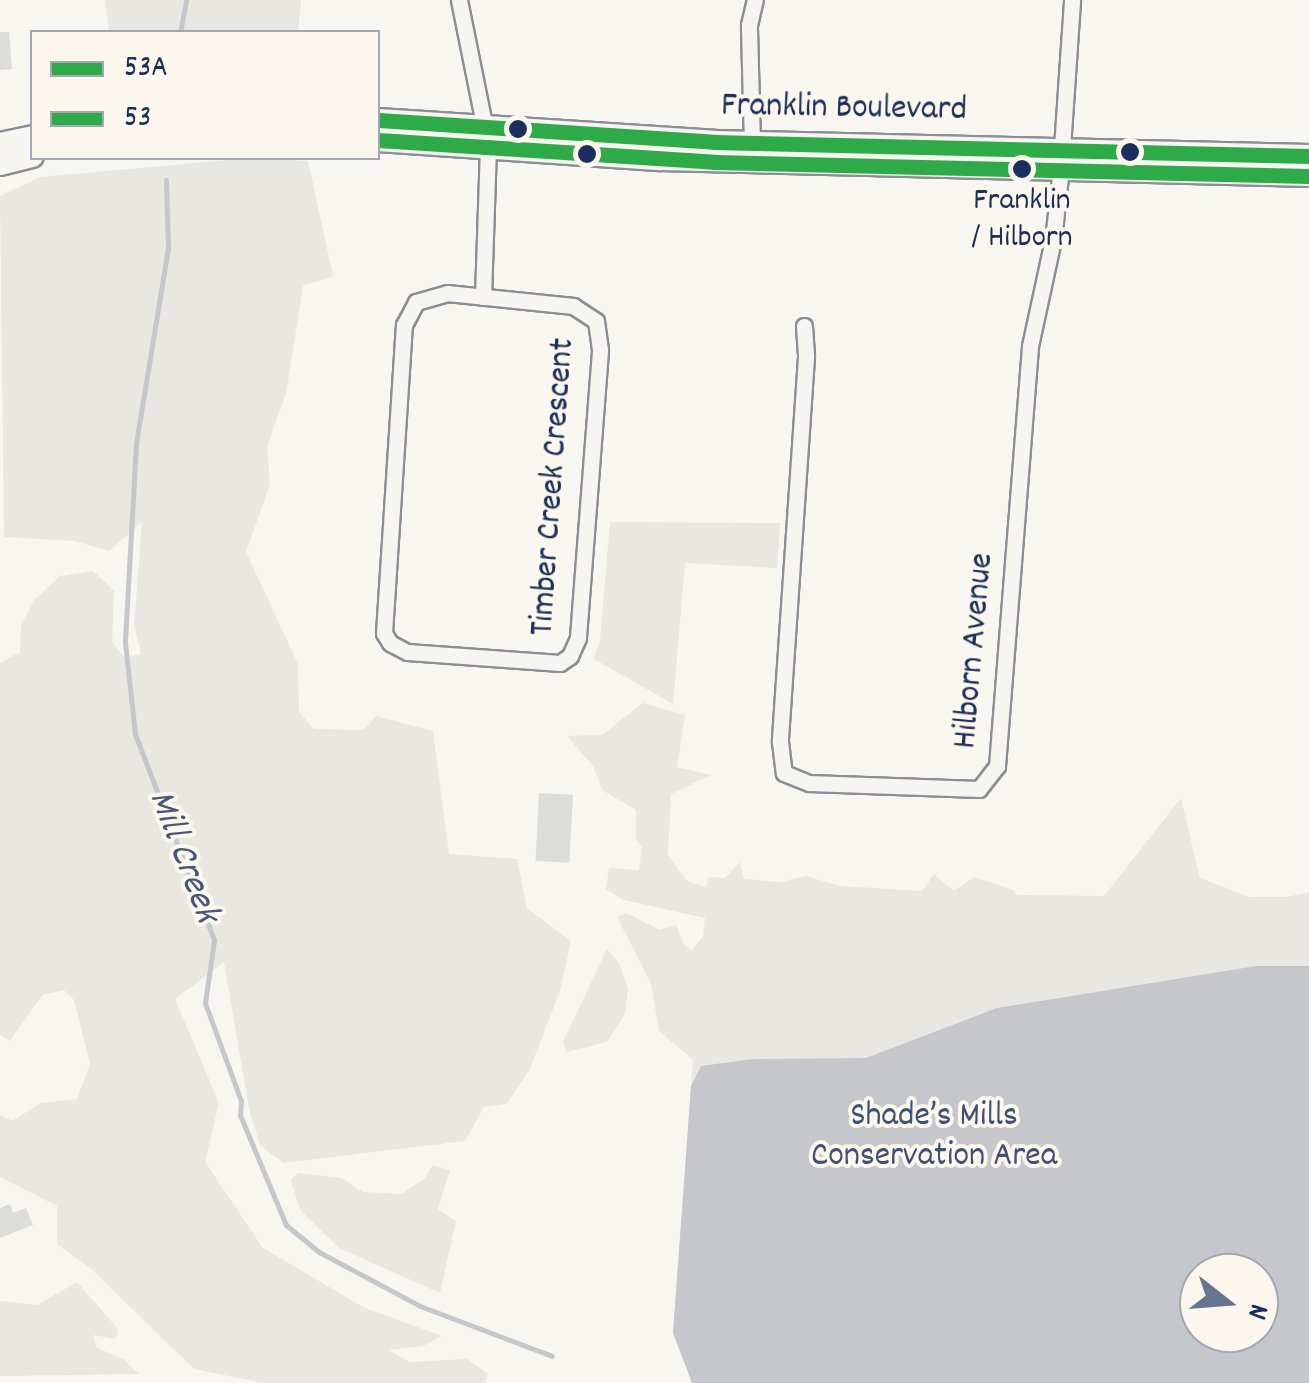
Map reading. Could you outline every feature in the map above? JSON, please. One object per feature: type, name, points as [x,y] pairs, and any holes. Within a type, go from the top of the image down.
[{"type":"main road","name":"Franklin Boulevard","points":[[380,120],[487,140],[714,162],[1309,156]]},
{"type":"main road","points":[[0,144],[30,137]]},
{"type":"main road","name":"Franklin Boulevard","points":[[380,140],[752,142],[1309,175]]},
{"type":"main road","points":[[0,164],[30,156]]},
{"type":"street","points":[[459,0],[487,140],[483,297]]},
{"type":"street","points":[[752,142],[749,25],[755,0]]},
{"type":"street","points":[[1061,158],[1072,0]]},
{"type":"street","name":"Hilborn Avenue","points":[[804,326],[806,357],[780,742],[784,773],[809,783],[979,790],[997,766],[1030,346],[1053,240],[1061,158]]},
{"type":"street","name":"Timber Creek Crescent","points":[[447,293],[483,297],[572,306],[596,322],[600,336],[578,638],[570,656],[560,663],[406,652],[390,643],[384,633],[404,326],[423,298],[447,293]]},
{"type":"green space","points":[[105,0],[301,0],[298,30],[109,30]]},
{"type":"green space","points":[[229,160],[308,161],[333,276],[303,286],[286,394],[267,446],[270,484],[246,552],[298,664],[299,712],[314,729],[364,730],[376,716],[433,731],[449,854],[517,859],[527,908],[571,941],[560,991],[529,1071],[506,1104],[484,1107],[465,1141],[283,1163],[260,1145],[249,1109],[224,962],[175,999],[219,1103],[205,1162],[263,1248],[365,1308],[442,1336],[423,1346],[389,1350],[410,1362],[467,1359],[488,1374],[485,1383],[263,1383],[194,1369],[89,1267],[57,1244],[57,1206],[0,1177],[0,1115],[12,1121],[41,1103],[77,1099],[90,1064],[74,1000],[64,990],[42,995],[10,1041],[0,1035],[0,663],[20,652],[21,626],[34,600],[60,576],[93,571],[114,591],[112,642],[124,657],[141,654],[134,626],[142,522],[109,551],[74,541],[4,537],[0,196],[40,177]]},
{"type":"green space","points":[[610,522],[780,523],[777,568],[685,563],[673,704],[594,659],[600,640]]},
{"type":"green space","name":"Shade’s Mills Conservation Area","points":[[643,703],[685,715],[677,767],[711,775],[671,794],[668,855],[687,881],[706,887],[708,877],[725,878],[740,862],[744,879],[781,882],[806,876],[840,886],[922,891],[934,874],[954,891],[974,877],[1014,890],[1017,895],[1104,896],[1181,798],[1200,878],[1250,897],[1287,897],[1309,892],[1309,1383],[673,1333],[693,1060],[659,1031],[651,984],[617,917],[626,913],[660,930],[676,925],[684,945],[692,950],[703,937],[705,918],[624,900],[606,889],[609,868],[639,870],[642,847],[636,840],[636,810],[602,790],[593,766],[567,736],[602,735]]},
{"type":"green space","points":[[607,949],[619,963],[628,989],[625,1014],[607,1042],[567,1052],[563,1042]]},
{"type":"green space","points":[[433,1165],[450,1170],[438,1209],[456,1221],[440,1293],[339,1248],[300,1210],[291,1180],[298,1173],[341,1178],[363,1192],[402,1194],[424,1179]]},
{"type":"green space","points":[[77,1282],[118,1329],[116,1339],[93,1335],[96,1347],[124,1360],[139,1374],[0,1376],[0,1301],[37,1305]]},
{"type":"shaded area","name":"Shade’s Mills Conservation Area","points":[[1256,966],[1309,966],[1309,1383],[692,1383],[673,1333],[691,1086],[701,1066],[753,1059],[866,1058],[997,1008]]},
{"type":"building","points":[[0,32],[9,32],[12,69],[0,70]]},
{"type":"building","points":[[539,793],[573,795],[569,863],[535,861]]},
{"type":"building","points":[[10,1204],[13,1213],[26,1208],[33,1225],[0,1238],[0,1208]]},
{"type":"waterway","name":"Mill Creek","points":[[180,30],[186,0]]},
{"type":"waterway","name":"Mill Creek","points":[[166,180],[168,248],[136,444],[125,643],[135,734],[214,940],[205,1003],[241,1101],[240,1115],[286,1225],[319,1252],[420,1306],[552,1356]]},
{"type":"transit line","name":"53A","points":[[380,120],[714,142],[1309,156]]},
{"type":"transit line","name":"53","points":[[380,140],[714,162],[1309,176]]},
{"type":"place","name":"Franklin / Hilborn","points":[[1022,169]]}]
